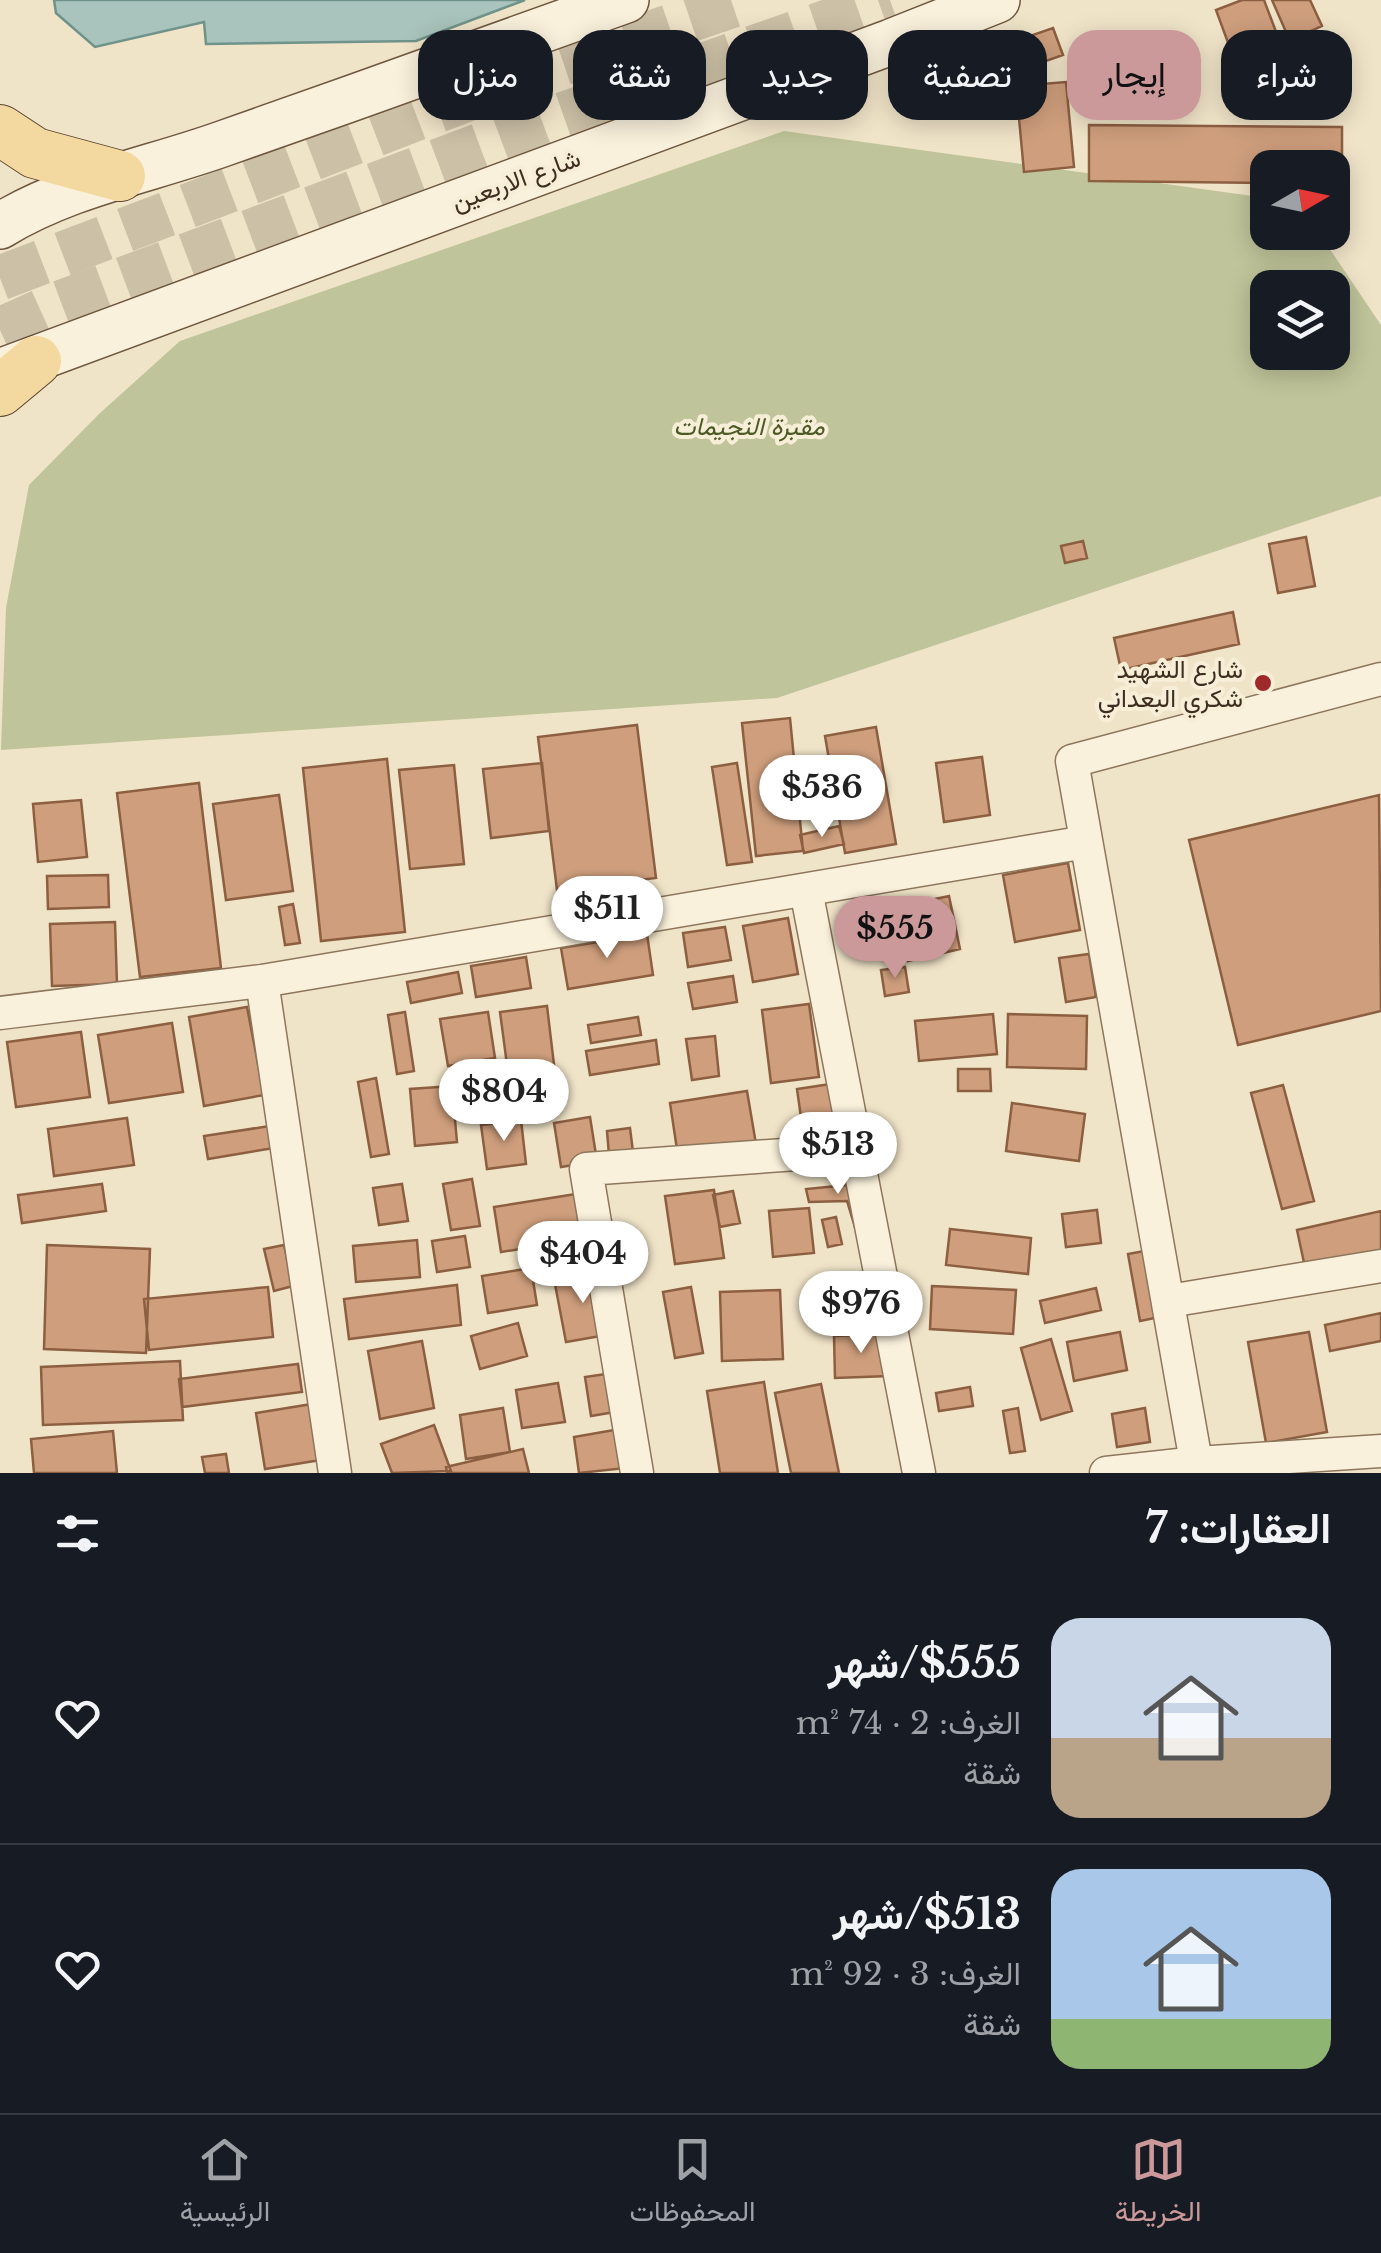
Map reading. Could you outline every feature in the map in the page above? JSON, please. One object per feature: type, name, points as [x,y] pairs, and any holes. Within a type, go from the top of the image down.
[{"type":"main road","points":[[0,226],[16,216],[120,176],[217,146],[626,0]]},
{"type":"main road","name":"شارع الاربعين","points":[[9,368],[997,0]]},
{"type":"main road","points":[[0,130],[36,153],[120,176]]},
{"type":"street","points":[[1198,1468],[1072,761],[1381,678]]},
{"type":"street","points":[[0,1013],[262,981],[1086,842]]},
{"type":"street","points":[[806,890],[919,1473]]},
{"type":"street","points":[[262,981],[334,1473]]},
{"type":"street","points":[[637,1473],[586,1169],[854,1150]]},
{"type":"street","points":[[1169,1301],[1381,1266]]},
{"type":"street","points":[[1106,1473],[1381,1451]]},
{"type":"green space","name":"مقبرة النجيمات","points":[[784,131],[1250,196],[1250,250],[1330,250],[1344,270],[1250,270],[1250,370],[1350,370],[1350,279],[1381,325],[1381,496],[777,698],[1,750],[6,608],[29,485],[99,414],[180,341]]},
{"type":"water","points":[[54,0],[525,0],[445,30],[418,30],[416,41],[206,44],[204,22],[95,47],[56,13]]},
{"type":"building","points":[[1242,0],[1264,0],[1275,30],[1223,30],[1216,10]]},
{"type":"building","points":[[1272,0],[1310,0],[1322,26],[1313,30],[1285,30]]},
{"type":"building","points":[[1053,28],[1063,55],[1047,61],[1047,30]]},
{"type":"building","points":[[1066,82],[1074,167],[1024,172],[1019,120],[1047,120],[1047,84]]},
{"type":"building","points":[[1089,125],[1342,127],[1342,150],[1250,150],[1250,183],[1089,181]]},
{"type":"building","points":[[1306,537],[1315,586],[1278,593],[1269,544]]},
{"type":"building","points":[[1083,541],[1087,558],[1065,563],[1061,546]]},
{"type":"building","points":[[1233,612],[1239,644],[1121,670],[1114,638]]},
{"type":"building","points":[[790,718],[803,851],[756,856],[742,723]]},
{"type":"building","points":[[637,725],[656,878],[557,890],[538,737]]},
{"type":"building","points":[[876,727],[896,844],[845,853],[825,736]]},
{"type":"building","points":[[982,757],[990,815],[944,822],[936,763]]},
{"type":"building","points":[[387,759],[405,932],[321,941],[303,768]]},
{"type":"building","points":[[542,763],[549,831],[491,838],[483,769]]},
{"type":"building","points":[[737,763],[752,862],[727,865],[712,767]]},
{"type":"building","points":[[454,765],[464,864],[410,869],[399,770]]},
{"type":"building","points":[[199,783],[221,968],[140,977],[117,793]]},
{"type":"building","points":[[279,795],[293,891],[226,900],[213,804]]},
{"type":"building","points":[[1379,795],[1381,1011],[1238,1045],[1189,840]]},
{"type":"building","points":[[81,800],[87,857],[38,862],[33,804]]},
{"type":"building","points":[[839,826],[844,844],[804,853],[800,835]]},
{"type":"building","points":[[1068,863],[1080,930],[1015,942],[1003,875]]},
{"type":"building","points":[[108,875],[109,907],[48,909],[47,876]]},
{"type":"building","points":[[949,896],[960,949],[908,961],[897,907]]},
{"type":"building","points":[[293,904],[300,943],[285,945],[279,907]]},
{"type":"building","points":[[788,918],[798,974],[753,982],[743,926]]},
{"type":"building","points":[[115,922],[117,984],[52,986],[50,924]]},
{"type":"building","points":[[725,927],[731,960],[688,967],[683,933]]},
{"type":"building","points":[[647,934],[653,975],[568,989],[561,948]]},
{"type":"building","points":[[1089,954],[1096,997],[1066,1002],[1059,958]]},
{"type":"building","points":[[526,957],[531,988],[476,997],[471,966]]},
{"type":"building","points":[[905,967],[909,992],[885,996],[881,970]]},
{"type":"building","points":[[458,972],[462,993],[411,1003],[407,982]]},
{"type":"building","points":[[733,976],[737,1002],[693,1009],[688,983]]},
{"type":"building","points":[[809,1004],[819,1077],[771,1083],[762,1010]]},
{"type":"building","points":[[547,1006],[555,1073],[509,1080],[500,1012]]},
{"type":"building","points":[[247,1007],[264,1095],[204,1106],[189,1017]]},
{"type":"building","points":[[405,1012],[414,1071],[397,1074],[388,1015]]},
{"type":"building","points":[[488,1012],[495,1058],[448,1066],[440,1019]]},
{"type":"building","points":[[993,1014],[997,1054],[919,1061],[915,1021]]},
{"type":"building","points":[[1008,1014],[1087,1016],[1086,1069],[1007,1067]]},
{"type":"building","points":[[638,1017],[641,1035],[591,1043],[588,1025]]},
{"type":"building","points":[[172,1023],[183,1092],[109,1103],[98,1035]]},
{"type":"building","points":[[81,1032],[90,1097],[16,1107],[7,1042]]},
{"type":"building","points":[[715,1036],[719,1076],[692,1080],[686,1039]]},
{"type":"building","points":[[656,1040],[659,1064],[590,1075],[586,1051]]},
{"type":"building","points":[[958,1069],[990,1069],[991,1091],[958,1091]]},
{"type":"building","points":[[376,1078],[389,1154],[371,1157],[358,1082]]},
{"type":"building","points":[[844,1082],[851,1140],[805,1146],[797,1089]]},
{"type":"building","points":[[1283,1085],[1314,1201],[1282,1209],[1251,1093]]},
{"type":"building","points":[[452,1086],[457,1142],[415,1146],[410,1089]]},
{"type":"building","points":[[747,1091],[756,1144],[678,1156],[670,1103]]},
{"type":"building","points":[[1012,1103],[1085,1114],[1079,1161],[1006,1151]]},
{"type":"building","points":[[590,1117],[597,1161],[561,1167],[554,1123]]},
{"type":"building","points":[[127,1118],[134,1165],[54,1176],[48,1129]]},
{"type":"building","points":[[521,1120],[526,1164],[487,1169],[481,1125]]},
{"type":"building","points":[[270,1126],[274,1148],[208,1159],[204,1136]]},
{"type":"building","points":[[630,1128],[633,1152],[609,1155],[607,1131]]},
{"type":"building","points":[[472,1179],[480,1226],[451,1230],[443,1184]]},
{"type":"building","points":[[102,1184],[106,1211],[22,1223],[18,1195]]},
{"type":"building","points":[[402,1184],[408,1221],[379,1225],[373,1188]]},
{"type":"building","points":[[858,1184],[857,1234],[847,1201],[809,1202],[806,1189]]},
{"type":"building","points":[[714,1190],[724,1258],[675,1264],[665,1196]]},
{"type":"building","points":[[595,1191],[603,1236],[501,1252],[494,1207]]},
{"type":"building","points":[[733,1191],[740,1223],[720,1227],[713,1195]]},
{"type":"building","points":[[809,1208],[814,1253],[773,1257],[769,1211]]},
{"type":"building","points":[[1097,1210],[1101,1243],[1066,1247],[1062,1214]]},
{"type":"building","points":[[1381,1211],[1381,1255],[1306,1272],[1297,1230]]},
{"type":"building","points":[[836,1217],[842,1244],[828,1247],[822,1220]]},
{"type":"building","points":[[950,1229],[1031,1238],[1028,1274],[946,1265]]},
{"type":"building","points":[[465,1236],[470,1267],[437,1272],[432,1241]]},
{"type":"building","points":[[417,1240],[420,1277],[356,1282],[353,1246]]},
{"type":"building","points":[[47,1245],[150,1249],[146,1353],[44,1349]]},
{"type":"building","points":[[284,1245],[293,1286],[274,1291],[264,1249]]},
{"type":"building","points":[[1172,1246],[1184,1312],[1140,1321],[1128,1254]]},
{"type":"building","points":[[531,1268],[537,1305],[488,1313],[482,1276]]},
{"type":"building","points":[[600,1271],[612,1334],[566,1342],[554,1279]]},
{"type":"building","points":[[457,1285],[461,1325],[349,1339],[344,1299]]},
{"type":"building","points":[[932,1286],[1016,1290],[1013,1334],[930,1329]]},
{"type":"building","points":[[268,1287],[273,1337],[149,1350],[144,1299]]},
{"type":"building","points":[[691,1287],[703,1353],[675,1358],[663,1292]]},
{"type":"building","points":[[1096,1288],[1101,1310],[1045,1323],[1040,1301]]},
{"type":"building","points":[[780,1290],[783,1359],[722,1361],[720,1292]]},
{"type":"building","points":[[1381,1313],[1381,1341],[1330,1351],[1325,1325]]},
{"type":"building","points":[[518,1323],[527,1356],[480,1369],[471,1336]]},
{"type":"building","points":[[1120,1332],[1127,1370],[1074,1381],[1067,1342]]},
{"type":"building","points":[[1309,1332],[1327,1432],[1266,1443],[1248,1342]]},
{"type":"building","points":[[887,1334],[889,1376],[835,1378],[834,1336]]},
{"type":"building","points":[[1051,1339],[1072,1411],[1041,1420],[1021,1348]]},
{"type":"building","points":[[422,1341],[434,1408],[380,1419],[368,1351]]},
{"type":"building","points":[[180,1361],[183,1420],[43,1425],[41,1367]]},
{"type":"building","points":[[298,1364],[302,1392],[182,1407],[179,1379]]},
{"type":"building","points":[[620,1372],[627,1410],[591,1416],[585,1377]]},
{"type":"building","points":[[764,1382],[778,1473],[720,1473],[707,1391]]},
{"type":"building","points":[[558,1383],[565,1422],[522,1428],[516,1390]]},
{"type":"building","points":[[821,1384],[839,1473],[791,1473],[775,1393]]},
{"type":"building","points":[[970,1387],[973,1406],[939,1411],[936,1393]]},
{"type":"building","points":[[318,1403],[327,1459],[265,1469],[256,1413]]},
{"type":"building","points":[[503,1408],[510,1452],[466,1459],[460,1415]]},
{"type":"building","points":[[1018,1408],[1025,1451],[1010,1453],[1003,1411]]},
{"type":"building","points":[[1145,1408],[1150,1442],[1117,1447],[1112,1414]]},
{"type":"building","points":[[434,1425],[451,1471],[392,1473],[381,1444]]},
{"type":"building","points":[[620,1429],[626,1468],[579,1473],[574,1437]]},
{"type":"building","points":[[113,1431],[117,1473],[34,1473],[31,1439]]},
{"type":"building","points":[[523,1449],[529,1473],[447,1473],[446,1467]]},
{"type":"building","points":[[226,1454],[229,1473],[205,1473],[202,1457]]},
{"type":"tunnel","points":[[0,278],[543,70],[748,0]]},
{"type":"tunnel","points":[[0,330],[60,303],[556,117],[890,0]]},
{"type":"place","name":"شارع الشهيد شكري البعداني","points":[[1263,683]]}]
